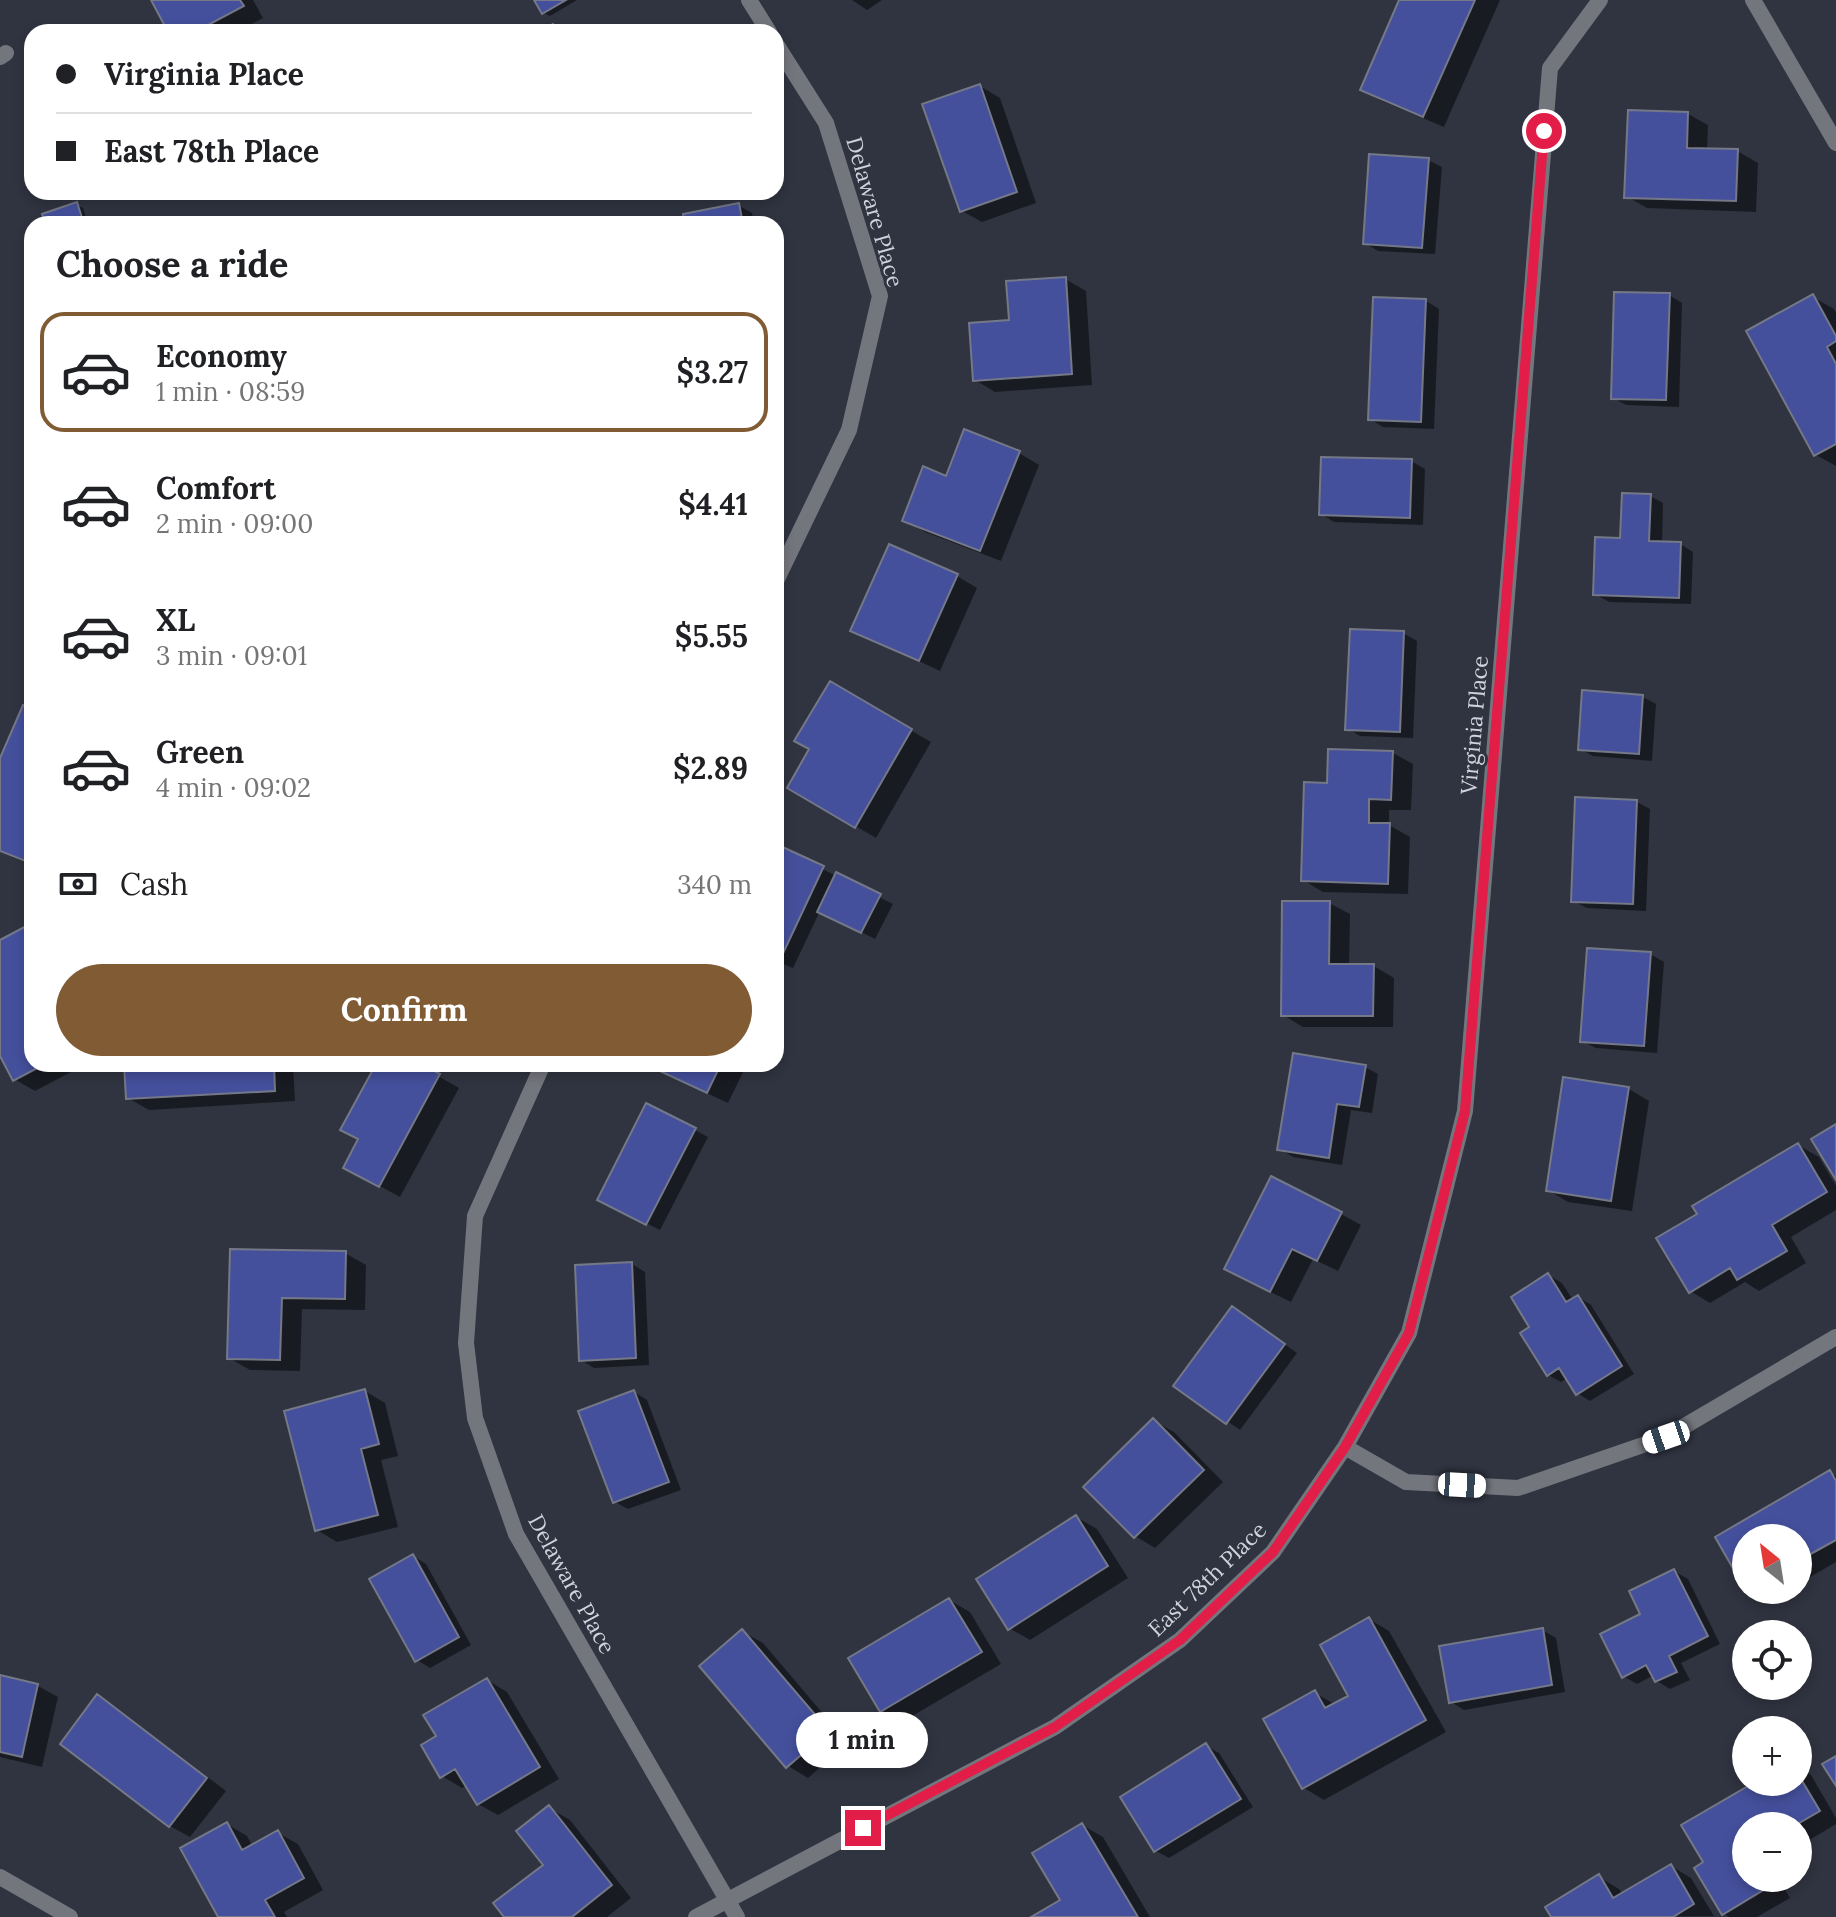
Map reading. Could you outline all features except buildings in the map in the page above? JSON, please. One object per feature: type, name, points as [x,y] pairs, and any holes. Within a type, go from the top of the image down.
[{"type":"street","points":[[749,0],[764,24]]},
{"type":"street","name":"Virginia Place","points":[[1345,1447],[1409,1333],[1465,1111],[1550,68],[1600,0]]},
{"type":"street","points":[[1753,0],[1836,143]]},
{"type":"street","name":"Delaware Place","points":[[784,57],[826,123],[880,296],[849,430],[784,564]]},
{"type":"street","name":"Delaware Place","points":[[539,1072],[475,1216],[466,1343],[475,1418],[516,1534],[737,1917]]},
{"type":"street","points":[[1345,1447],[1406,1482],[1518,1488],[1666,1437],[1836,1337]]},
{"type":"street","name":"East 78th Place","points":[[696,1917],[1055,1727],[1180,1640],[1273,1552],[1345,1447]]},
{"type":"street","points":[[0,1877],[70,1917]]},
{"type":"route","points":[[863,1828],[1055,1727],[1180,1640],[1273,1552],[1345,1447],[1409,1333],[1465,1111],[1544,131]]}]
